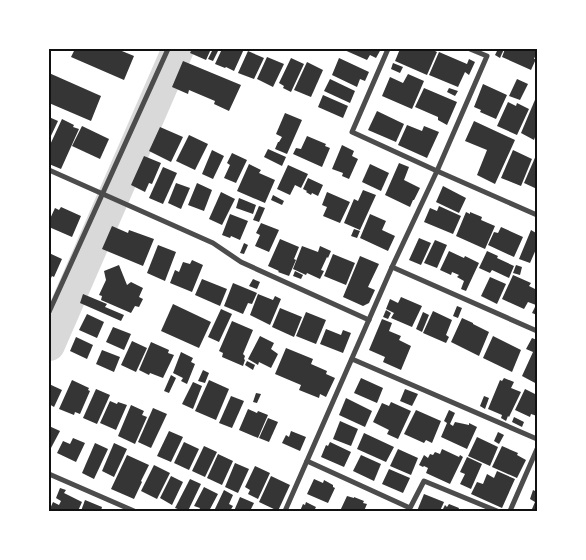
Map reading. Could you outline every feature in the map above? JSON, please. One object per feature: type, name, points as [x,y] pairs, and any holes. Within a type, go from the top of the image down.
[{"type":"street","points":[[49,312],[168,49]]},
{"type":"street","points":[[388,49],[352,132],[537,214]]},
{"type":"street","points":[[285,511],[487,56],[470,49]]},
{"type":"street","points":[[49,170],[213,243],[241,262],[369,320]]},
{"type":"street","points":[[392,267],[537,331]]},
{"type":"street","points":[[49,293],[56,296]]},
{"type":"street","points":[[352,359],[537,439]]},
{"type":"street","points":[[510,511],[537,448]]},
{"type":"street","points":[[307,461],[410,508],[424,481],[497,511]]},
{"type":"street","points":[[49,474],[134,511]]},
{"type":"building","points":[[75,49],[117,49],[134,56],[124,80],[71,57]]},
{"type":"building","points":[[192,49],[211,49],[206,60],[190,53]]},
{"type":"building","points":[[213,49],[219,49],[213,61],[208,59]]},
{"type":"building","points":[[222,49],[244,49],[234,71],[215,64]]},
{"type":"building","points":[[342,49],[381,49],[376,58],[370,55],[367,60]]},
{"type":"building","points":[[400,49],[431,49],[437,52],[427,75],[395,61]]},
{"type":"building","points":[[498,49],[504,49],[500,58],[495,55]]},
{"type":"building","points":[[505,49],[537,49],[534,59],[536,59],[531,70],[502,57]]},
{"type":"building","points":[[248,51],[264,58],[254,79],[238,73]]},
{"type":"building","points":[[439,52],[467,64],[469,59],[475,62],[469,75],[465,72],[458,87],[429,75]]},
{"type":"building","points":[[267,57],[284,64],[273,87],[257,79]]},
{"type":"building","points":[[291,58],[304,64],[291,92],[283,88],[284,86],[279,83]]},
{"type":"building","points":[[339,58],[369,72],[365,81],[360,79],[357,87],[332,75]]},
{"type":"building","points":[[183,61],[241,85],[229,111],[214,104],[215,101],[189,90],[188,94],[172,87]]},
{"type":"building","points":[[307,62],[323,70],[311,97],[294,90]]},
{"type":"building","points":[[393,63],[403,67],[400,73],[391,69]]},
{"type":"building","points":[[49,73],[101,96],[91,121],[49,103]]},
{"type":"building","points":[[408,74],[424,81],[412,109],[382,96],[390,77],[403,83]]},
{"type":"building","points":[[330,79],[355,91],[350,103],[324,91]]},
{"type":"building","points":[[517,79],[528,84],[520,100],[509,96]]},
{"type":"building","points":[[483,84],[507,95],[496,119],[480,112],[481,110],[474,107]]},
{"type":"building","points":[[424,88],[457,102],[447,125],[438,120],[438,117],[415,107]]},
{"type":"building","points":[[449,88],[458,91],[455,96],[447,92]]},
{"type":"building","points":[[323,95],[348,106],[343,118],[318,107]]},
{"type":"building","points":[[537,95],[537,132],[534,140],[521,133]]},
{"type":"building","points":[[508,102],[516,106],[517,103],[529,109],[517,135],[497,126]]},
{"type":"building","points":[[377,111],[404,124],[396,142],[368,130]]},
{"type":"building","points":[[285,113],[302,120],[287,154],[275,149],[282,137],[276,134]]},
{"type":"building","points":[[49,117],[58,121],[49,140]]},
{"type":"building","points":[[62,119],[79,129],[61,169],[49,164],[49,147]]},
{"type":"building","points":[[474,121],[515,140],[495,184],[477,175],[487,150],[465,141]]},
{"type":"building","points":[[407,125],[422,131],[424,126],[439,132],[427,158],[398,145]]},
{"type":"building","points":[[82,126],[109,139],[100,159],[72,146]]},
{"type":"building","points":[[160,127],[183,137],[171,162],[149,151]]},
{"type":"building","points":[[189,135],[208,144],[195,170],[176,161]]},
{"type":"building","points":[[307,136],[326,144],[325,146],[330,148],[322,167],[293,154],[296,148],[301,149]]},
{"type":"building","points":[[342,145],[354,151],[352,156],[358,159],[349,179],[342,176],[343,173],[332,169]]},
{"type":"building","points":[[268,149],[286,157],[282,166],[264,157]]},
{"type":"building","points":[[212,150],[224,156],[213,179],[202,174]]},
{"type":"building","points":[[513,150],[532,159],[521,186],[501,178]]},
{"type":"building","points":[[232,153],[247,160],[236,183],[224,178],[230,165],[227,163]]},
{"type":"building","points":[[537,153],[537,189],[524,183]]},
{"type":"building","points":[[144,156],[161,163],[152,184],[149,183],[145,192],[131,185]]},
{"type":"building","points":[[399,163],[409,167],[404,180],[420,188],[410,207],[385,195]]},
{"type":"building","points":[[249,164],[261,170],[259,173],[275,180],[265,203],[237,191]]},
{"type":"building","points":[[370,164],[389,173],[381,191],[362,182]]},
{"type":"building","points":[[288,165],[308,174],[301,188],[295,185],[290,195],[277,189]]},
{"type":"building","points":[[163,167],[177,173],[163,204],[149,198]]},
{"type":"building","points":[[308,178],[323,185],[318,196],[312,193],[311,195],[303,189]]},
{"type":"building","points":[[176,183],[190,188],[181,209],[168,203]]},
{"type":"building","points":[[197,183],[212,190],[204,211],[188,205]]},
{"type":"building","points":[[443,186],[466,198],[459,213],[436,202]]},
{"type":"building","points":[[363,190],[376,195],[360,230],[344,223],[354,199],[358,201]]},
{"type":"building","points":[[221,192],[235,199],[222,225],[209,219]]},
{"type":"building","points":[[327,192],[350,202],[340,223],[323,216],[327,207],[322,205]]},
{"type":"building","points":[[273,195],[284,201],[282,205],[271,200]]},
{"type":"building","points":[[239,198],[256,205],[253,214],[236,208]]},
{"type":"building","points":[[259,206],[265,208],[259,222],[253,220]]},
{"type":"building","points":[[439,206],[461,216],[453,234],[424,222],[430,208],[437,211]]},
{"type":"building","points":[[61,207],[81,216],[72,237],[49,227],[49,221],[55,208],[59,210]]},
{"type":"building","points":[[466,212],[482,217],[481,220],[495,226],[485,249],[456,236]]},
{"type":"building","points":[[230,214],[248,221],[240,240],[222,235]]},
{"type":"building","points":[[370,214],[386,221],[382,230],[395,236],[388,251],[360,238]]},
{"type":"building","points":[[261,223],[279,230],[269,252],[255,246],[260,235],[256,233]]},
{"type":"building","points":[[112,226],[128,233],[129,230],[154,239],[143,266],[102,249]]},
{"type":"building","points":[[501,227],[523,237],[514,257],[488,245],[494,232],[498,233]]},
{"type":"building","points":[[354,229],[360,231],[357,238],[351,236]]},
{"type":"building","points":[[531,230],[537,235],[537,247],[530,263],[519,259]]},
{"type":"building","points":[[419,238],[431,243],[421,265],[409,260]]},
{"type":"building","points":[[280,239],[299,247],[289,276],[268,266]]},
{"type":"building","points":[[435,240],[447,245],[437,268],[424,263]]},
{"type":"building","points":[[244,243],[248,245],[244,254],[240,253]]},
{"type":"building","points":[[158,245],[176,252],[165,281],[147,273]]},
{"type":"building","points":[[302,246],[318,252],[320,246],[331,251],[321,270],[324,271],[320,279],[293,269]]},
{"type":"building","points":[[449,251],[479,263],[466,291],[461,289],[464,281],[457,277],[459,275],[452,272],[451,275],[440,270]]},
{"type":"building","points":[[487,251],[514,266],[509,278],[492,270],[490,273],[479,268]]},
{"type":"building","points":[[49,253],[62,259],[54,277],[52,276],[51,278],[49,277]]},
{"type":"building","points":[[333,254],[355,263],[346,285],[324,276]]},
{"type":"building","points":[[360,256],[379,264],[368,287],[375,290],[369,303],[363,306],[343,297]]},
{"type":"building","points":[[192,260],[203,265],[192,292],[170,283],[175,270],[179,272],[183,262],[190,264]]},
{"type":"building","points":[[119,265],[127,285],[131,282],[143,288],[139,297],[143,299],[139,307],[135,306],[131,313],[101,300],[102,296],[99,295],[106,280],[104,271]]},
{"type":"building","points":[[516,265],[522,267],[520,275],[513,273]]},
{"type":"building","points":[[295,271],[303,275],[301,279],[293,276]]},
{"type":"building","points":[[513,275],[531,283],[529,286],[537,290],[537,315],[532,313],[536,305],[528,302],[524,309],[502,299]]},
{"type":"building","points":[[490,277],[506,284],[497,304],[481,296]]},
{"type":"building","points":[[202,279],[227,289],[220,306],[195,295]]},
{"type":"building","points":[[253,279],[260,282],[257,289],[249,286]]},
{"type":"building","points":[[233,283],[257,293],[252,304],[248,303],[243,314],[224,306]]},
{"type":"building","points":[[83,294],[107,304],[105,307],[124,315],[121,321],[80,303]]},
{"type":"building","points":[[258,294],[273,300],[275,296],[281,299],[270,325],[250,315]]},
{"type":"building","points":[[401,297],[422,306],[412,327],[391,318],[394,313],[386,309],[390,299],[398,303]]},
{"type":"building","points":[[173,304],[211,322],[199,348],[161,331]]},
{"type":"building","points":[[457,306],[462,308],[458,318],[453,316]]},
{"type":"building","points":[[280,308],[302,317],[294,337],[272,327]]},
{"type":"building","points":[[221,309],[232,314],[219,342],[208,337]]},
{"type":"building","points":[[386,310],[391,313],[388,319],[383,317]]},
{"type":"building","points":[[433,311],[452,320],[446,335],[449,337],[446,343],[423,333]]},
{"type":"building","points":[[306,312],[326,320],[316,344],[296,336]]},
{"type":"building","points":[[423,312],[429,315],[422,332],[416,329]]},
{"type":"building","points":[[87,314],[104,322],[97,338],[79,330]]},
{"type":"building","points":[[462,318],[489,332],[479,356],[451,342]]},
{"type":"building","points":[[382,319],[392,323],[389,331],[401,336],[399,340],[411,346],[401,370],[383,362],[385,357],[369,350]]},
{"type":"building","points":[[232,321],[253,330],[243,354],[245,360],[243,366],[222,357],[223,353],[219,351]]},
{"type":"building","points":[[113,327],[131,334],[124,350],[106,342]]},
{"type":"building","points":[[326,329],[341,335],[343,330],[351,333],[343,353],[320,344]]},
{"type":"building","points":[[260,336],[274,343],[271,349],[278,354],[271,368],[259,362],[258,365],[248,359]]},
{"type":"building","points":[[493,336],[521,350],[512,372],[483,358]]},
{"type":"building","points":[[76,337],[93,345],[87,359],[70,351]]},
{"type":"building","points":[[532,338],[537,340],[535,350],[537,351],[537,384],[522,376],[533,352],[526,349]]},
{"type":"building","points":[[132,341],[147,348],[136,372],[121,365]]},
{"type":"building","points":[[151,342],[169,350],[168,353],[174,355],[163,378],[150,373],[149,375],[139,370]]},
{"type":"building","points":[[286,348],[313,359],[311,364],[327,371],[326,374],[335,378],[326,397],[320,394],[319,398],[299,390],[301,385],[275,374]]},
{"type":"building","points":[[102,350],[120,357],[114,372],[96,364]]},
{"type":"building","points":[[181,352],[193,358],[191,362],[195,364],[187,384],[181,381],[183,378],[173,373]]},
{"type":"building","points":[[247,361],[255,365],[253,370],[245,365]]},
{"type":"building","points":[[203,370],[209,373],[205,383],[198,381]]},
{"type":"building","points":[[171,375],[176,378],[169,393],[164,391]]},
{"type":"building","points":[[361,378],[383,388],[377,403],[354,393]]},
{"type":"building","points":[[504,378],[514,382],[511,388],[521,392],[506,421],[501,418],[502,415],[488,409],[500,380],[502,381]]},
{"type":"building","points":[[72,380],[89,388],[88,390],[90,391],[80,414],[75,412],[74,415],[59,409]]},
{"type":"building","points":[[209,380],[229,389],[216,420],[195,411]]},
{"type":"building","points":[[193,382],[202,386],[193,409],[182,404]]},
{"type":"building","points":[[49,384],[62,390],[54,407],[49,404]]},
{"type":"building","points":[[96,389],[110,395],[97,424],[83,418]]},
{"type":"building","points":[[405,389],[418,394],[412,406],[400,401]]},
{"type":"building","points":[[525,389],[537,395],[537,416],[531,414],[530,417],[515,410]]},
{"type":"building","points":[[256,393],[261,394],[257,403],[253,402]]},
{"type":"building","points":[[231,396],[244,401],[232,428],[219,423]]},
{"type":"building","points":[[484,396],[489,398],[485,409],[480,406]]},
{"type":"building","points":[[346,398],[372,411],[365,427],[339,415]]},
{"type":"building","points":[[110,401],[127,405],[116,430],[100,423]]},
{"type":"building","points":[[391,402],[411,411],[398,439],[387,434],[389,430],[373,422],[382,403],[389,406]]},
{"type":"building","points":[[131,405],[144,411],[142,415],[147,417],[135,444],[118,436]]},
{"type":"building","points":[[153,408],[167,414],[151,448],[138,442]]},
{"type":"building","points":[[248,409],[268,415],[258,438],[239,430]]},
{"type":"building","points":[[416,410],[441,421],[432,443],[426,440],[424,443],[404,434]]},
{"type":"building","points":[[449,410],[455,413],[450,424],[453,426],[455,422],[469,425],[469,423],[477,427],[467,449],[441,437],[447,423],[444,421]]},
{"type":"building","points":[[514,417],[524,422],[522,427],[512,422]]},
{"type":"building","points":[[268,418],[278,422],[269,442],[259,438]]},
{"type":"building","points":[[340,421],[358,429],[351,446],[333,439]]},
{"type":"building","points":[[49,426],[60,431],[51,448],[49,447]]},
{"type":"building","points":[[169,431],[183,437],[171,462],[157,456]]},
{"type":"building","points":[[291,431],[306,437],[300,451],[282,443],[286,435],[289,437]]},
{"type":"building","points":[[498,432],[504,435],[499,444],[494,441]]},
{"type":"building","points":[[364,433],[394,447],[386,462],[357,449]]},
{"type":"building","points":[[477,437],[498,447],[490,466],[468,456]]},
{"type":"building","points":[[73,438],[85,443],[76,462],[57,453],[63,441],[70,444]]},
{"type":"building","points":[[184,442],[199,449],[189,470],[174,463]]},
{"type":"building","points":[[330,442],[351,452],[344,467],[321,457],[326,445],[328,446]]},
{"type":"building","points":[[95,443],[108,449],[94,479],[82,473]]},
{"type":"building","points":[[114,443],[127,449],[114,477],[102,471]]},
{"type":"building","points":[[204,446],[217,452],[205,477],[192,471]]},
{"type":"building","points":[[502,446],[518,453],[517,455],[526,460],[517,478],[492,467]]},
{"type":"building","points":[[398,449],[418,458],[411,475],[390,466]]},
{"type":"building","points":[[442,449],[463,457],[450,484],[426,473],[428,468],[419,465],[424,455],[428,458],[430,454],[433,455],[435,452],[440,454]]},
{"type":"building","points":[[218,454],[233,461],[222,485],[207,478]]},
{"type":"building","points":[[127,455],[149,465],[134,499],[111,489]]},
{"type":"building","points":[[361,455],[381,464],[374,481],[353,471]]},
{"type":"building","points":[[467,457],[482,464],[471,489],[460,484],[465,474],[460,472]]},
{"type":"building","points":[[235,463],[249,469],[238,493],[225,487]]},
{"type":"building","points":[[154,465],[170,473],[157,499],[141,491]]},
{"type":"building","points":[[255,466],[270,473],[258,499],[248,494],[250,490],[245,487]]},
{"type":"building","points":[[389,469],[410,478],[403,493],[382,484]]},
{"type":"building","points":[[497,471],[515,479],[502,508],[471,494],[477,482],[483,484],[487,474],[494,478]]},
{"type":"building","points":[[171,476],[183,482],[172,505],[160,498]]},
{"type":"building","points":[[271,476],[290,485],[278,511],[259,502]]},
{"type":"building","points":[[190,479],[201,484],[188,511],[183,511],[175,508]]},
{"type":"building","points":[[314,479],[323,483],[324,480],[335,488],[328,503],[307,494]]},
{"type":"building","points":[[204,487],[218,494],[209,511],[200,511],[200,508],[194,506]]},
{"type":"building","points":[[60,488],[66,490],[64,493],[82,502],[78,511],[49,511],[53,502],[59,505],[61,501],[56,498]]},
{"type":"building","points":[[224,490],[233,495],[229,504],[233,506],[230,511],[214,511]]},
{"type":"building","points":[[533,490],[537,492],[537,511],[532,509],[535,502],[530,499]]},
{"type":"building","points":[[424,494],[444,502],[440,511],[417,511]]},
{"type":"building","points":[[347,496],[364,501],[363,503],[367,504],[364,511],[340,511]]},
{"type":"building","points":[[240,497],[254,503],[250,511],[234,511]]},
{"type":"building","points":[[85,500],[102,507],[101,511],[81,511]]},
{"type":"building","points":[[306,502],[316,507],[315,509],[321,511],[300,511]]},
{"type":"building","points":[[449,504],[459,508],[458,511],[442,511],[445,505],[447,507]]},
{"type":"waterway","points":[[49,345],[178,49]]}]
